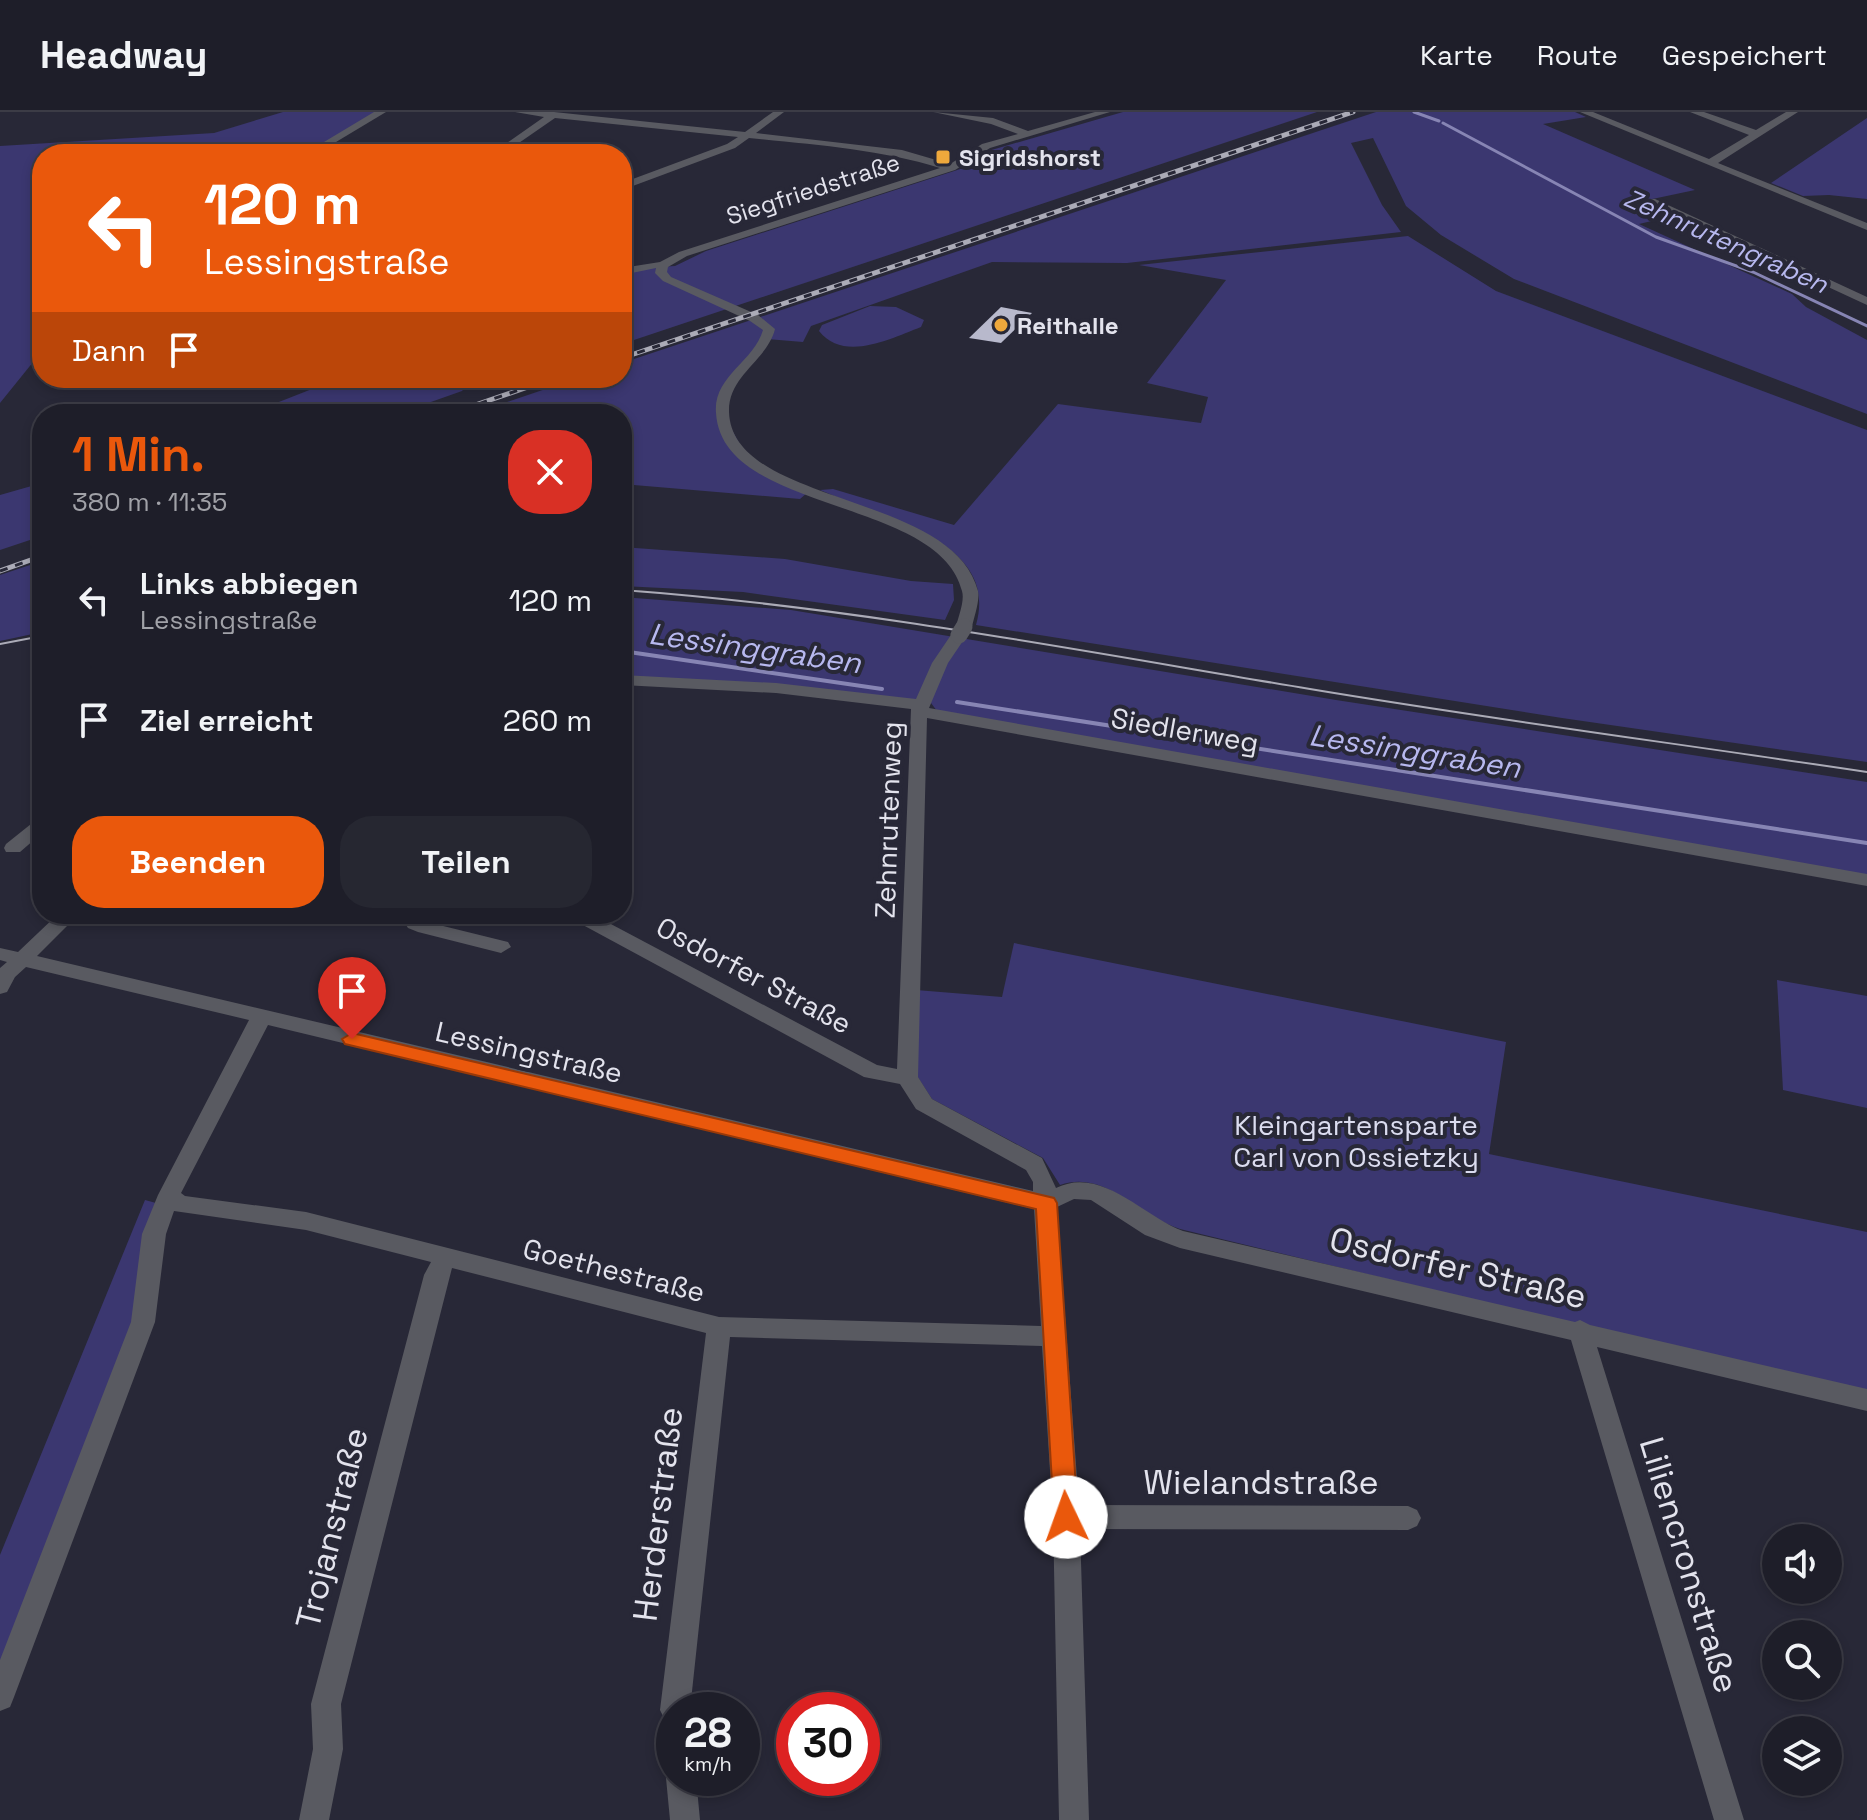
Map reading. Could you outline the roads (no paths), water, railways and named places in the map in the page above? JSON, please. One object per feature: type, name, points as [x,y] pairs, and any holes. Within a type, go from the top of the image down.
[{"type":"street","points":[[326,144],[381,112]]},
{"type":"street","points":[[520,112],[902,153],[951,168]]},
{"type":"street","points":[[632,183],[710,155],[779,112]]},
{"type":"street","points":[[938,112],[993,121],[1028,134]]},
{"type":"street","name":"Siegfriedstraße","points":[[632,269],[662,265],[698,249],[951,168],[986,146],[1105,112]]},
{"type":"street","points":[[1585,112],[1867,227]]},
{"type":"street","points":[[1695,112],[1757,134]]},
{"type":"street","points":[[1710,163],[1793,112]]},
{"type":"street","points":[[511,144],[554,115]]},
{"type":"street","points":[[1651,201],[1867,301]]},
{"type":"street","name":"Zehnrutenweg","points":[[662,265],[661,273],[667,279],[754,318],[769,329],[767,339],[729,384],[721,410],[729,437],[750,463],[808,492],[908,529],[941,547],[959,565],[970,583],[972,608],[940,663],[920,708],[907,1078]]},
{"type":"street","name":"Siedlerweg","points":[[632,681],[776,688],[920,708],[1867,880]]},
{"type":"street","points":[[13,848],[32,832]]},
{"type":"street","points":[[0,987],[7,973],[59,924]]},
{"type":"street","points":[[415,924],[501,947]]},
{"type":"street","name":"Osdorfer Straße","points":[[596,924],[872,1072],[907,1078]]},
{"type":"street","name":"Lessingstraße","points":[[0,954],[1046,1203]]},
{"type":"street","points":[[0,1697],[143,1322],[154,1234],[169,1195],[261,1018]]},
{"type":"street","points":[[907,1078],[924,1104],[1034,1164],[1044,1182],[1066,1517],[1074,1820]]},
{"type":"street","name":"Osdorfer Straße","points":[[1046,1203],[1069,1191],[1098,1193],[1153,1229],[1180,1239],[1580,1330],[1867,1400]]},
{"type":"street","name":"Goethestraße","points":[[169,1195],[179,1204],[306,1221],[719,1327],[1056,1336]]},
{"type":"street","name":"Trojanstraße","points":[[314,1820],[328,1749],[326,1704],[436,1275],[445,1259]]},
{"type":"street","name":"Herderstraße","points":[[677,1692],[719,1327]]},
{"type":"street","name":"Liliencronstraße","points":[[1580,1330],[1729,1820]]},
{"type":"street","name":"Wielandstraße","points":[[1066,1517],[1408,1518]]},
{"type":"street","points":[[683,1796],[685,1820]]},
{"type":"waterway","name":"Zehnrutengraben","points":[[1414,112],[1439,121]]},
{"type":"waterway","name":"Zehnrutengraben","points":[[1443,123],[1656,237],[1753,272],[1867,326]]},
{"type":"waterway","name":"Lessinggraben","points":[[632,652],[882,689]]},
{"type":"waterway","name":"Lessinggraben","points":[[957,702],[1867,843]]},
{"type":"tram line","points":[[632,591],[881,619],[1518,722],[1867,772]]},
{"type":"tram line","points":[[0,644],[32,638]]},
{"type":"railway","points":[[632,355],[1353,112]]},
{"type":"railway","points":[[478,404],[525,388]]},
{"type":"railway","points":[[0,571],[32,560]]},
{"type":"place","name":"Sigridshorst","points":[[943,157]]},
{"type":"place","name":"Reithalle","points":[[1001,325]]},
{"type":"park label","name":"Kleingartensparte Carl von Ossietzky","points":[[1356,1141]]}]
